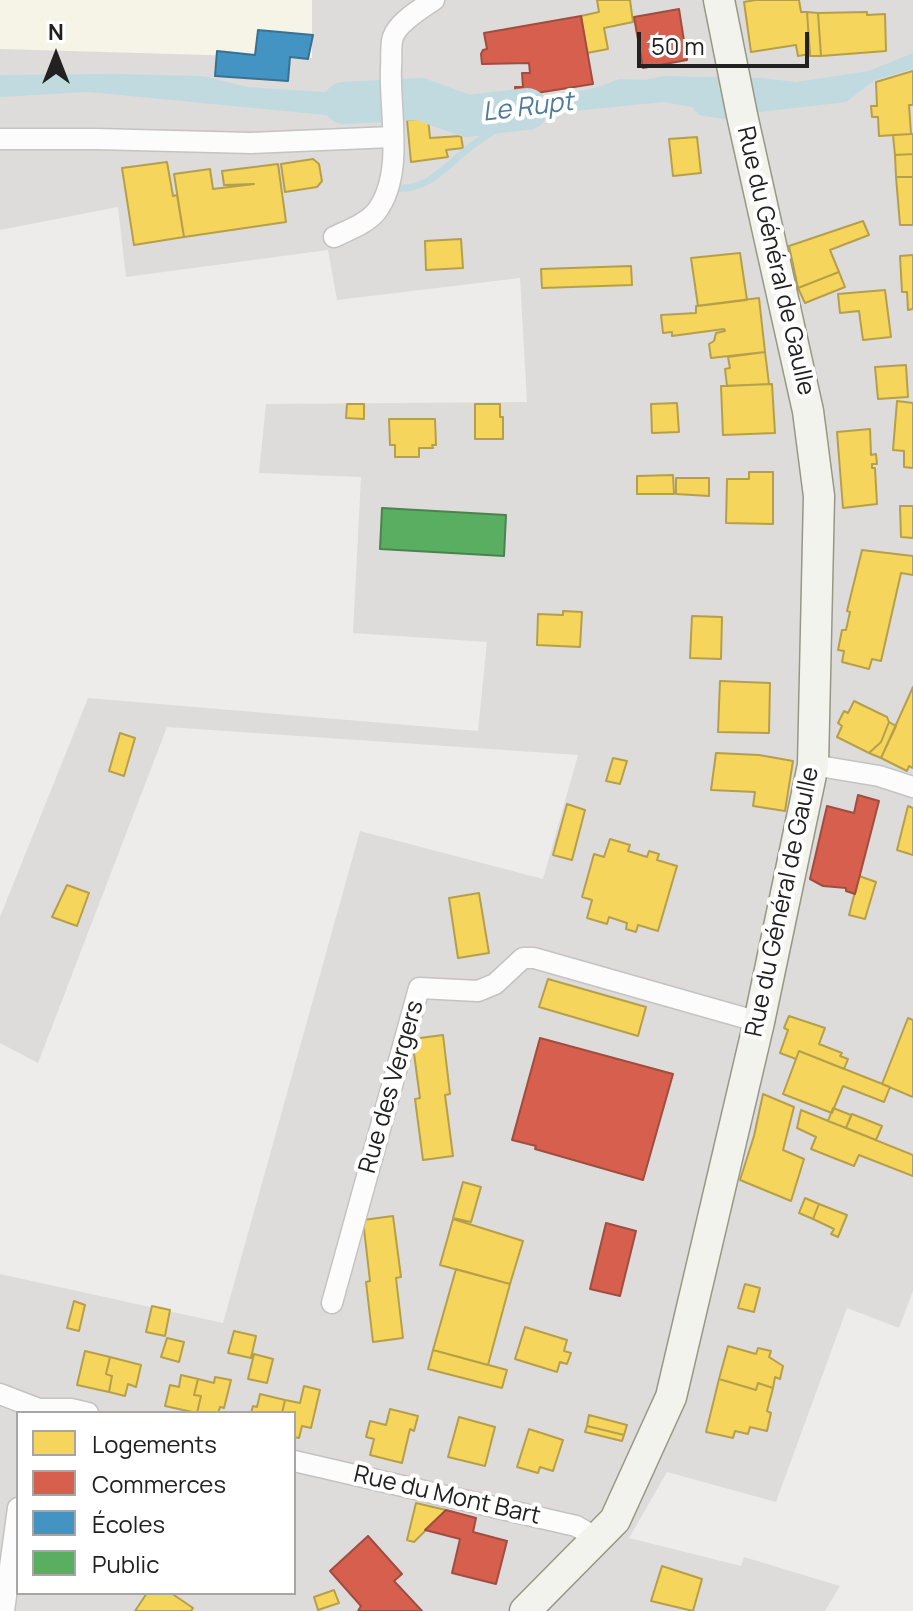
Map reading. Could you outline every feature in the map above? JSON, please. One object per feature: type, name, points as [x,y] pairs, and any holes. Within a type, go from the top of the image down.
[{"type":"main road","name":"Rue du Général de Gaulle","points":[[525,1611],[615,1520],[671,1397],[759,1022],[813,765],[819,496],[808,411],[719,0]]},
{"type":"street","points":[[334,237],[375,214],[382,201],[393,172],[390,81],[393,37],[398,28],[434,0]]},
{"type":"street","points":[[0,139],[251,143],[392,127]]},
{"type":"street","points":[[813,765],[879,776],[913,787]]},
{"type":"street","name":"Rue des Vergers","points":[[332,1303],[419,988],[478,991],[495,984],[523,958],[534,958],[759,1022]]},
{"type":"street","points":[[0,1394],[37,1411],[80,1411]]},
{"type":"street","name":"Rue du Mont Bart","points":[[296,1461],[576,1526],[597,1538]]},
{"type":"street","points":[[4,1611],[16,1523]]},
{"type":"shaded area","points":[[0,0],[913,0],[913,1291],[899,1328],[847,1308],[776,1502],[667,1472],[629,1538],[741,1566],[744,1557],[840,1586],[825,1611],[0,1611],[0,1274],[223,1323],[360,831],[543,879],[578,755],[167,727],[38,1063],[0,1043],[0,917],[88,698],[478,731],[487,642],[353,633],[361,477],[259,473],[266,404],[527,402],[520,278],[337,300],[328,250],[126,277],[118,207],[0,230]]},
{"type":"shaded area","points":[[0,0],[312,0],[312,58],[0,49]]},
{"type":"water","points":[[913,53],[913,69],[875,80],[846,102],[724,119],[699,115],[692,107],[664,102],[564,112],[492,126],[488,102],[528,102],[595,88],[619,79],[645,80],[664,76],[762,78],[796,82],[869,71]]},
{"type":"water","points":[[0,75],[203,76],[247,87],[324,92],[385,89],[384,106],[379,110],[326,115],[89,92],[0,97]]},
{"type":"building: Logements","points":[[597,0],[630,0],[633,22],[604,28],[608,49],[587,53],[581,16],[599,12]]},
{"type":"building: Logements","points":[[799,0],[801,12],[807,12],[810,54],[798,56],[796,45],[751,52],[744,2]]},
{"type":"building: Logements","points":[[807,12],[818,13],[821,56],[810,56]]},
{"type":"building: Logements","points":[[867,12],[867,15],[885,14],[886,51],[821,56],[818,13]]},
{"type":"building: Logements","points":[[913,71],[913,105],[909,105],[911,134],[879,136],[878,117],[872,117],[871,106],[877,106],[876,82]]},
{"type":"building: Logements","points":[[488,102],[492,126],[471,129],[467,104]]},
{"type":"building: Logements","points":[[428,118],[430,138],[461,136],[463,148],[446,150],[448,157],[411,162],[407,120]]},
{"type":"building: Logements","points":[[913,134],[913,154],[895,155],[893,135]]},
{"type":"building: Logements","points":[[697,137],[701,173],[673,176],[669,139]]},
{"type":"building: Logements","points":[[913,154],[913,177],[896,177],[895,155]]},
{"type":"building: Logements","points":[[313,159],[319,164],[322,181],[317,187],[285,192],[281,164]]},
{"type":"building: Logements","points":[[167,162],[173,196],[177,195],[184,237],[134,245],[122,168]]},
{"type":"building: Logements","points":[[278,164],[286,222],[184,237],[174,174],[210,169],[213,189],[254,184],[224,185],[222,171]]},
{"type":"building: Logements","points":[[896,177],[913,177],[913,225],[900,225]]},
{"type":"building: Logements","points":[[863,221],[869,235],[830,250],[839,272],[798,288],[789,246]]},
{"type":"building: Logements","points":[[461,239],[463,268],[426,270],[425,241]]},
{"type":"building: Logements","points":[[740,253],[747,300],[698,306],[691,258]]},
{"type":"building: Logements","points":[[913,255],[913,309],[908,310],[907,292],[902,292],[900,256]]},
{"type":"building: Logements","points":[[631,266],[632,285],[542,288],[541,269]]},
{"type":"building: Logements","points":[[839,272],[845,287],[805,303],[798,288]]},
{"type":"building: Logements","points":[[885,290],[891,337],[863,340],[859,311],[840,313],[838,294]]},
{"type":"building: Logements","points":[[759,298],[765,352],[711,358],[709,344],[714,341],[716,333],[724,329],[672,336],[672,332],[663,333],[661,315],[696,313],[696,306]]},
{"type":"building: Logements","points":[[765,352],[769,384],[727,386],[725,369],[730,368],[728,357]]},
{"type":"building: Logements","points":[[906,365],[908,397],[878,399],[875,367]]},
{"type":"building: Logements","points":[[772,384],[775,433],[723,435],[721,386]]},
{"type":"building: Logements","points":[[897,401],[913,403],[913,468],[904,467],[904,451],[893,450]]},
{"type":"building: Logements","points":[[677,403],[679,432],[652,433],[651,404]]},
{"type":"building: Logements","points":[[347,404],[364,404],[364,419],[346,418]]},
{"type":"building: Logements","points":[[475,404],[500,404],[503,439],[475,439]]},
{"type":"building: Logements","points":[[389,419],[435,419],[436,445],[432,445],[433,448],[419,448],[419,457],[395,457],[395,445],[390,445]]},
{"type":"building: Logements","points":[[870,429],[871,455],[876,454],[877,464],[872,464],[872,468],[875,468],[877,504],[843,508],[837,432]]},
{"type":"building: Logements","points":[[749,472],[773,472],[773,524],[726,523],[727,479],[749,479]]},
{"type":"building: Logements","points":[[673,475],[674,494],[637,494],[637,476]]},
{"type":"building: Logements","points":[[676,478],[709,478],[709,496],[676,494]]},
{"type":"building: Logements","points":[[900,506],[913,506],[913,538],[901,537]]},
{"type":"building: Logements","points":[[862,550],[913,556],[913,575],[901,573],[881,661],[872,659],[869,669],[842,662],[844,651],[838,650],[842,630],[846,630],[850,612],[847,611]]},
{"type":"building: Logements","points":[[563,611],[582,612],[580,647],[537,645],[538,614],[563,615]]},
{"type":"building: Logements","points":[[692,616],[722,617],[721,659],[690,658]]},
{"type":"building: Logements","points":[[720,681],[770,683],[769,733],[718,732]]},
{"type":"building: Logements","points":[[913,687],[913,768],[909,766],[907,771],[881,758]]},
{"type":"building: Logements","points":[[854,701],[887,717],[889,722],[881,742],[869,753],[837,737],[842,726],[838,723]]},
{"type":"building: Logements","points":[[889,722],[896,726],[881,758],[869,753],[881,742]]},
{"type":"building: Logements","points":[[120,733],[135,738],[124,776],[109,771]]},
{"type":"building: Logements","points":[[716,753],[759,755],[793,761],[785,811],[753,806],[755,792],[711,790]]},
{"type":"building: Logements","points":[[613,758],[627,761],[620,784],[606,781]]},
{"type":"building: Logements","points":[[567,804],[585,810],[572,860],[553,855]]},
{"type":"building: Logements","points":[[908,806],[913,808],[913,855],[897,850]]},
{"type":"building: Logements","points":[[610,839],[630,845],[628,851],[647,857],[649,851],[659,854],[657,860],[677,866],[658,931],[638,925],[636,932],[626,929],[627,923],[609,917],[607,924],[587,918],[592,900],[582,897],[594,854],[604,857]]},
{"type":"building: Logements","points":[[859,876],[876,882],[865,919],[849,915]]},
{"type":"building: Logements","points":[[67,885],[89,893],[77,926],[52,917]]},
{"type":"building: Logements","points":[[479,893],[489,953],[458,958],[449,898]]},
{"type":"building: Logements","points":[[548,979],[646,1007],[638,1036],[539,1007]]},
{"type":"building: Logements","points":[[789,1016],[825,1028],[819,1044],[842,1053],[840,1056],[848,1059],[844,1069],[799,1051],[796,1059],[780,1053]]},
{"type":"building: Logements","points":[[908,1018],[913,1020],[913,1097],[882,1084]]},
{"type":"building: Logements","points":[[443,1035],[450,1094],[445,1095],[453,1156],[423,1160],[415,1099],[420,1098],[412,1039]]},
{"type":"building: Logements","points":[[799,1051],[890,1087],[884,1102],[843,1086],[832,1113],[783,1094]]},
{"type":"building: Logements","points":[[763,1094],[794,1107],[783,1150],[804,1159],[791,1201],[740,1180]]},
{"type":"building: Logements","points":[[833,1108],[851,1115],[846,1128],[828,1121]]},
{"type":"building: Logements","points":[[801,1110],[913,1155],[913,1176],[859,1155],[854,1166],[811,1149],[816,1137],[797,1128]]},
{"type":"building: Logements","points":[[852,1114],[882,1126],[876,1140],[846,1128]]},
{"type":"building: Logements","points":[[463,1182],[481,1187],[471,1222],[453,1218]]},
{"type":"building: Logements","points":[[805,1198],[819,1204],[813,1219],[799,1213]]},
{"type":"building: Logements","points":[[819,1204],[847,1215],[838,1237],[831,1234],[834,1229],[813,1219]]},
{"type":"building: Logements","points":[[393,1216],[401,1277],[396,1278],[403,1338],[373,1342],[363,1220]]},
{"type":"building: Logements","points":[[453,1219],[523,1241],[510,1284],[440,1265]]},
{"type":"building: Logements","points":[[456,1269],[510,1284],[488,1365],[433,1350]]},
{"type":"building: Logements","points":[[745,1284],[760,1288],[754,1312],[738,1308]]},
{"type":"building: Logements","points":[[74,1301],[85,1305],[79,1331],[67,1328]]},
{"type":"building: Logements","points":[[152,1306],[170,1310],[165,1336],[146,1332]]},
{"type":"building: Logements","points":[[525,1327],[567,1340],[564,1351],[571,1353],[567,1364],[560,1362],[557,1372],[515,1359]]},
{"type":"building: Logements","points":[[234,1331],[256,1336],[251,1358],[228,1353]]},
{"type":"building: Logements","points":[[167,1338],[184,1342],[179,1362],[161,1357]]},
{"type":"building: Logements","points":[[728,1346],[756,1354],[758,1348],[771,1351],[769,1357],[783,1366],[780,1379],[775,1377],[773,1388],[758,1383],[756,1390],[719,1379]]},
{"type":"building: Logements","points":[[433,1350],[507,1370],[502,1388],[428,1369]]},
{"type":"building: Logements","points":[[85,1351],[110,1357],[106,1374],[112,1376],[109,1392],[77,1385]]},
{"type":"building: Logements","points":[[254,1354],[273,1359],[267,1383],[248,1379]]},
{"type":"building: Logements","points":[[110,1357],[141,1365],[136,1387],[128,1384],[125,1396],[109,1392],[112,1376],[106,1374]]},
{"type":"building: Logements","points":[[181,1375],[198,1379],[194,1395],[201,1396],[197,1411],[165,1406],[170,1385],[179,1387]]},
{"type":"building: Logements","points":[[215,1377],[231,1380],[224,1408],[197,1411],[201,1396],[194,1395],[198,1379],[214,1383]]},
{"type":"building: Logements","points":[[719,1379],[756,1390],[758,1383],[773,1388],[767,1411],[771,1413],[767,1431],[750,1427],[748,1434],[735,1431],[733,1438],[706,1432]]},
{"type":"building: Logements","points":[[304,1386],[320,1390],[311,1428],[302,1426],[299,1438],[296,1437],[296,1411],[282,1411],[285,1400],[300,1403]]},
{"type":"building: Logements","points":[[260,1394],[285,1400],[282,1411],[252,1411],[253,1406],[257,1407]]},
{"type":"building: Logements","points":[[390,1409],[418,1416],[414,1431],[410,1429],[402,1463],[370,1455],[374,1439],[366,1437],[370,1421],[386,1425]]},
{"type":"building: Logements","points":[[589,1415],[627,1425],[624,1435],[587,1426]]},
{"type":"building: Logements","points":[[459,1417],[495,1427],[485,1466],[448,1457]]},
{"type":"building: Logements","points":[[587,1426],[624,1435],[622,1441],[585,1432]]},
{"type":"building: Logements","points":[[529,1429],[563,1440],[553,1471],[540,1467],[538,1473],[517,1467]]},
{"type":"building: Logements","points":[[416,1503],[446,1510],[414,1542],[407,1540]]},
{"type":"building: Logements","points":[[662,1566],[702,1579],[693,1611],[651,1601]]},
{"type":"building: Logements","points":[[334,1590],[339,1603],[318,1610],[314,1597]]},
{"type":"building: Logements","points":[[146,1595],[174,1595],[193,1608],[191,1611],[135,1611]]},
{"type":"building: Commerces","points":[[679,9],[687,60],[643,68],[634,17]]},
{"type":"building: Commerces","points":[[581,16],[593,84],[516,99],[515,87],[523,87],[522,73],[530,73],[529,63],[482,64],[481,54],[487,49],[484,33]]},
{"type":"building: Commerces","points":[[858,795],[879,801],[855,894],[846,891],[846,888],[823,886],[810,879],[827,806],[854,813]]},
{"type":"building: Commerces","points":[[540,1038],[673,1074],[643,1180],[512,1140]]},
{"type":"building: Commerces","points":[[606,1223],[636,1231],[620,1296],[590,1289]]},
{"type":"building: Commerces","points":[[446,1510],[476,1518],[473,1532],[507,1541],[496,1584],[452,1573],[460,1539],[425,1530]]},
{"type":"building: Commerces","points":[[368,1536],[402,1574],[394,1581],[422,1611],[358,1611],[361,1606],[330,1571]]},
{"type":"building: Écoles","points":[[258,30],[313,35],[308,59],[290,57],[288,81],[215,76],[217,51],[255,55]]},
{"type":"building: Public","points":[[382,508],[506,515],[504,556],[380,549]]},
{"type":"waterway","name":"Le Rupt","points":[[344,103],[420,99],[467,116],[527,109]]},
{"type":"waterway","points":[[397,188],[417,186],[434,177],[510,116]]}]
